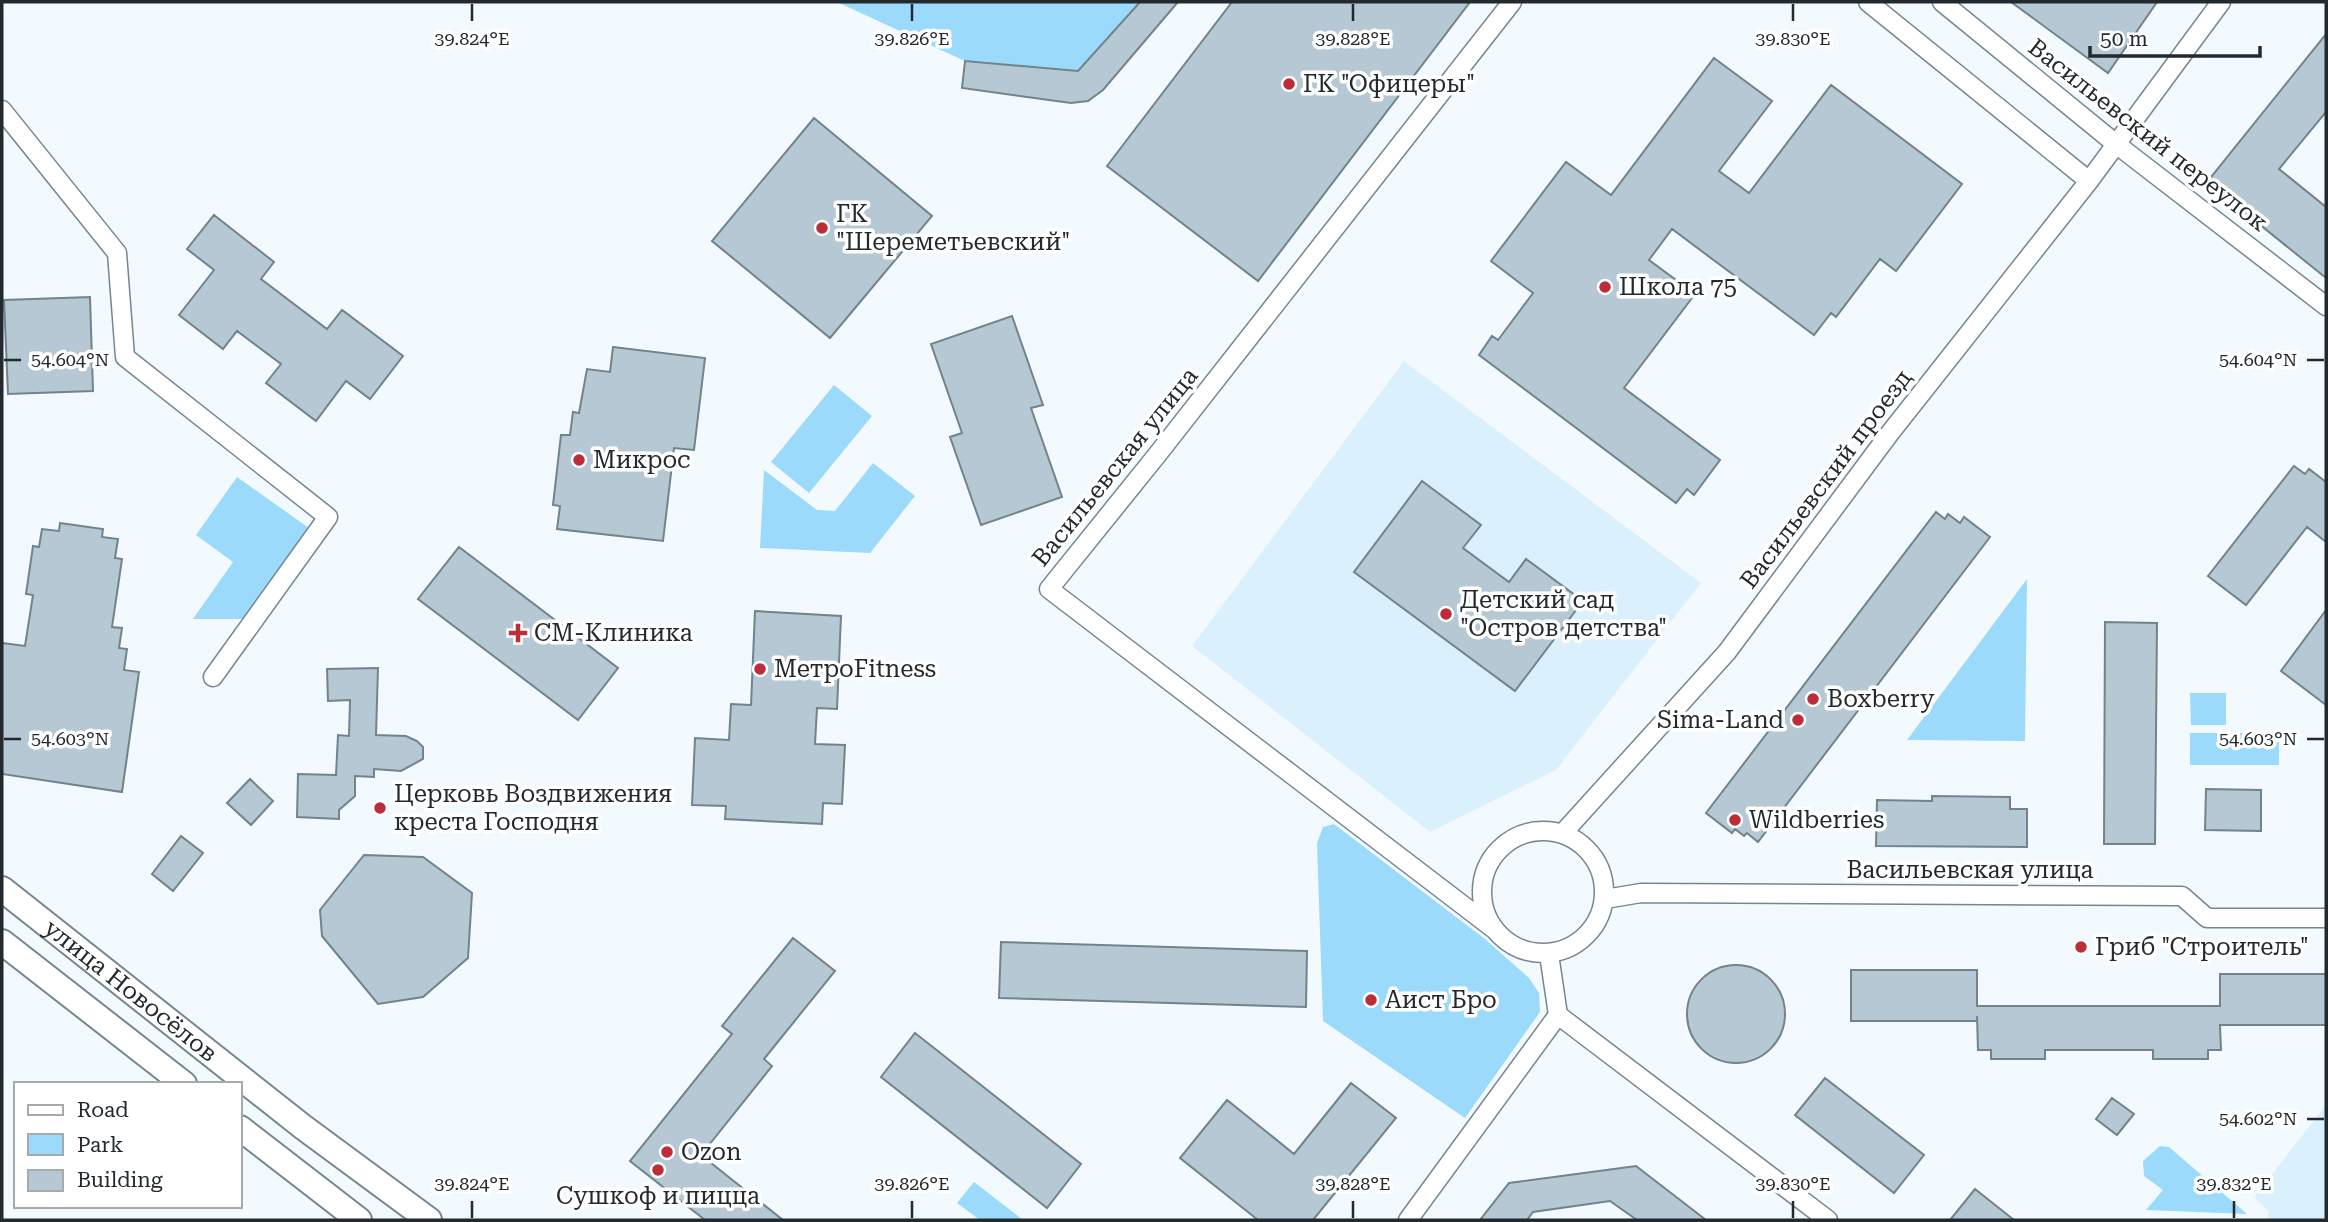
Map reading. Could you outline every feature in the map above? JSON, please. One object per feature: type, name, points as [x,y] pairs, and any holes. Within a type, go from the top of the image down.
[{"type":"main road","name":"улица Новосёлов","points":[[2,889],[303,1127],[429,1220]]},
{"type":"main road","name":"улица Новосёлов","points":[[2,942],[181,1082]]},
{"type":"main road","points":[[242,1130],[359,1220]]},
{"type":"street","name":"Васильевская улица","points":[[1494,929],[1049,589],[1157,456],[1512,2]]},
{"type":"street","points":[[1868,2],[2089,181]]},
{"type":"street","name":"Васильевский переулок","points":[[1942,2],[2116,144],[2326,306]]},
{"type":"street","name":"Васильевский проезд","points":[[1562,834],[1727,652],[1890,433],[2089,181],[2221,2]]},
{"type":"street","points":[[2,110],[117,253],[125,357],[328,517],[213,677]]},
{"type":"street","points":[[1541,831],[1562,834],[1581,843],[1595,859],[1603,878],[1605,899],[1599,919],[1586,936],[1569,948],[1549,954],[1528,952],[1508,943],[1494,929],[1485,912],[1481,893],[1484,874],[1493,857],[1506,843],[1523,834],[1541,831]]},
{"type":"street","name":"Васильевская улица","points":[[1605,899],[1641,892],[2182,896],[2207,918],[2326,918]]},
{"type":"street","points":[[1549,954],[1558,1015],[1828,1220]]},
{"type":"street","points":[[1408,1220],[1558,1015]]},
{"type":"shaded area","name":"Детский сад \"Остров детства\"","points":[[1404,361],[1701,583],[1556,770],[1430,832],[1192,646]]},
{"type":"shaded area","points":[[2326,1105],[2326,1220],[2267,1220],[2269,1212],[2254,1197]]},
{"type":"green space","points":[[837,2],[1140,2],[1078,71],[965,61]]},
{"type":"green space","points":[[834,385],[872,416],[809,493],[771,462]]},
{"type":"green space","points":[[873,463],[915,496],[870,553],[760,548],[764,470],[817,510],[835,511]]},
{"type":"green space","points":[[237,477],[309,528],[244,619],[193,619],[233,562],[196,535]]},
{"type":"green space","points":[[2027,579],[2025,741],[1907,740]]},
{"type":"green space","points":[[2190,693],[2226,693],[2226,725],[2191,725]]},
{"type":"green space","points":[[2190,733],[2279,733],[2279,765],[2190,765]]},
{"type":"green space","points":[[1334,824],[1485,939],[1529,978],[1539,993],[1540,1012],[1465,1118],[1323,1021],[1317,843],[1323,827]]},
{"type":"green space","points":[[2160,1146],[2169,1147],[2247,1214],[2146,1210],[2163,1190],[2144,1176],[2143,1161]]},
{"type":"green space","points":[[974,1182],[1023,1220],[980,1220],[957,1203]]},
{"type":"building","points":[[1140,2],[1178,2],[1103,90],[1088,101],[1071,103],[962,88],[965,61],[1078,71]]},
{"type":"building","name":"ГК \"Офицеры\"","points":[[1232,2],[1470,2],[1258,281],[1107,166]]},
{"type":"building","points":[[2011,2],[2157,2],[2108,73]]},
{"type":"building","points":[[2326,34],[2326,112],[2279,169],[2326,207],[2326,278],[2207,182]]},
{"type":"building","name":"Школа 75","points":[[1714,58],[1772,101],[1719,171],[1749,193],[1831,85],[1962,184],[1896,271],[1880,259],[1836,317],[1831,313],[1814,335],[1672,229],[1649,260],[1695,294],[1624,388],[1720,460],[1694,495],[1687,489],[1676,503],[1479,355],[1492,336],[1498,340],[1533,293],[1491,261],[1566,162],[1611,195]]},
{"type":"building","name":"ГК \"Шереметьевский\"","points":[[814,118],[932,216],[830,338],[712,241]]},
{"type":"building","points":[[214,215],[274,262],[261,279],[327,329],[342,310],[403,356],[370,399],[346,381],[316,421],[266,383],[281,364],[237,331],[223,349],[179,315],[214,270],[187,249]]},
{"type":"building","points":[[90,297],[93,391],[8,394],[4,300]]},
{"type":"building","points":[[1012,316],[1043,405],[1031,408],[1062,497],[981,525],[950,437],[962,433],[931,344]]},
{"type":"building","points":[[613,347],[705,358],[694,450],[674,448],[663,541],[557,529],[560,506],[553,505],[561,435],[570,435],[573,412],[579,413],[587,369],[610,372]]},
{"type":"building","points":[[2294,466],[2305,474],[2309,469],[2326,482],[2326,542],[2307,527],[2246,605],[2208,576]]},
{"type":"building","points":[[1422,481],[1481,525],[1463,548],[1509,582],[1526,559],[1583,601],[1515,691],[1354,572]]},
{"type":"building","points":[[1936,512],[1945,519],[1948,514],[1960,523],[1964,517],[1990,537],[1758,842],[1747,833],[1744,836],[1735,829],[1732,833],[1706,813]]},
{"type":"building","points":[[60,523],[103,529],[102,537],[118,539],[115,558],[122,559],[112,627],[122,628],[119,648],[127,649],[124,670],[139,672],[122,792],[2,774],[2,643],[25,646],[33,595],[26,594],[33,546],[39,547],[42,529],[59,531]]},
{"type":"building","name":"СМ-Клиника","points":[[459,547],[618,668],[578,720],[418,599]]},
{"type":"building","points":[[2326,610],[2326,705],[2281,671]]},
{"type":"building","points":[[755,611],[841,616],[837,709],[817,708],[815,744],[845,745],[842,804],[823,803],[822,824],[725,819],[726,806],[692,805],[695,738],[729,740],[731,704],[751,705]]},
{"type":"building","points":[[2105,622],[2157,623],[2155,844],[2104,844]]},
{"type":"building","points":[[378,668],[376,735],[406,736],[417,741],[423,747],[423,759],[401,771],[374,769],[374,777],[355,776],[355,796],[339,810],[339,819],[297,817],[298,774],[336,775],[338,735],[349,736],[350,700],[328,701],[327,669]]},
{"type":"building","points":[[250,779],[273,801],[251,825],[227,803]]},
{"type":"building","points":[[2206,789],[2261,790],[2261,831],[2205,830]]},
{"type":"building","points":[[1932,796],[2010,797],[2010,809],[2027,809],[2027,847],[1876,846],[1877,800],[1932,801]]},
{"type":"building","points":[[181,836],[203,853],[173,891],[152,874]]},
{"type":"building","points":[[364,855],[423,857],[472,893],[468,958],[423,997],[378,1004],[322,936],[320,910]]},
{"type":"building","points":[[793,938],[835,971],[764,1059],[772,1066],[701,1155],[783,1220],[705,1220],[630,1161],[732,1034],[722,1026]]},
{"type":"building","points":[[1001,942],[1307,951],[1306,1007],[999,998]]},
{"type":"building","points":[[1736,965],[1755,968],[1771,979],[1782,995],[1785,1014],[1782,1033],[1771,1049],[1755,1060],[1736,1063],[1717,1060],[1701,1049],[1690,1033],[1687,1014],[1690,995],[1701,979],[1717,968]]},
{"type":"building","points":[[1851,970],[1977,970],[1977,1006],[2220,1006],[2220,974],[2326,974],[2326,1025],[2220,1025],[2221,1050],[2208,1050],[2208,1059],[2153,1059],[2153,1050],[2045,1050],[2045,1059],[1991,1059],[1991,1050],[1978,1050],[1977,1016],[1977,1021],[1851,1021]]},
{"type":"building","points":[[915,1033],[1081,1164],[1047,1208],[881,1077]]},
{"type":"building","points":[[1825,1078],[1924,1155],[1894,1193],[1795,1115]]},
{"type":"building","points":[[1351,1083],[1396,1118],[1313,1220],[1258,1220],[1180,1158],[1227,1100],[1294,1154]]},
{"type":"building","points":[[2112,1098],[2134,1114],[2117,1135],[2096,1119]]},
{"type":"building","points":[[1636,1166],[1706,1220],[1637,1220],[1610,1201],[1533,1212],[1527,1220],[1480,1220],[1509,1183]]},
{"type":"building","points":[[1975,1189],[2014,1220],[1950,1220]]},
{"type":"place","name":"ГК \"Офицеры\"","points":[[1289,84]]},
{"type":"place","name":"ГК \"Шереметьевский\"","points":[[822,228]]},
{"type":"place","name":"Школа 75","points":[[1605,287]]},
{"type":"place","name":"Микрос","points":[[579,460]]},
{"type":"place","name":"Детский сад \"Остров детства\"","points":[[1446,614]]},
{"type":"place","name":"СМ-Клиника","points":[[518,633]]},
{"type":"place","name":"МетроFitness","points":[[760,669]]},
{"type":"place","name":"Boxberry","points":[[1813,699]]},
{"type":"place","name":"Sima-Land","points":[[1798,720]]},
{"type":"place","name":"Церковь Воздвижения креста Господня","points":[[380,808]]},
{"type":"place","name":"Wildberries","points":[[1735,820]]},
{"type":"place","name":"Гриб \"Строитель\"","points":[[2081,947]]},
{"type":"place","name":"Аист Бро","points":[[1371,1000]]},
{"type":"place","name":"Ozon","points":[[667,1152]]},
{"type":"place","name":"Сушкоф и пицца","points":[[658,1170]]}]
